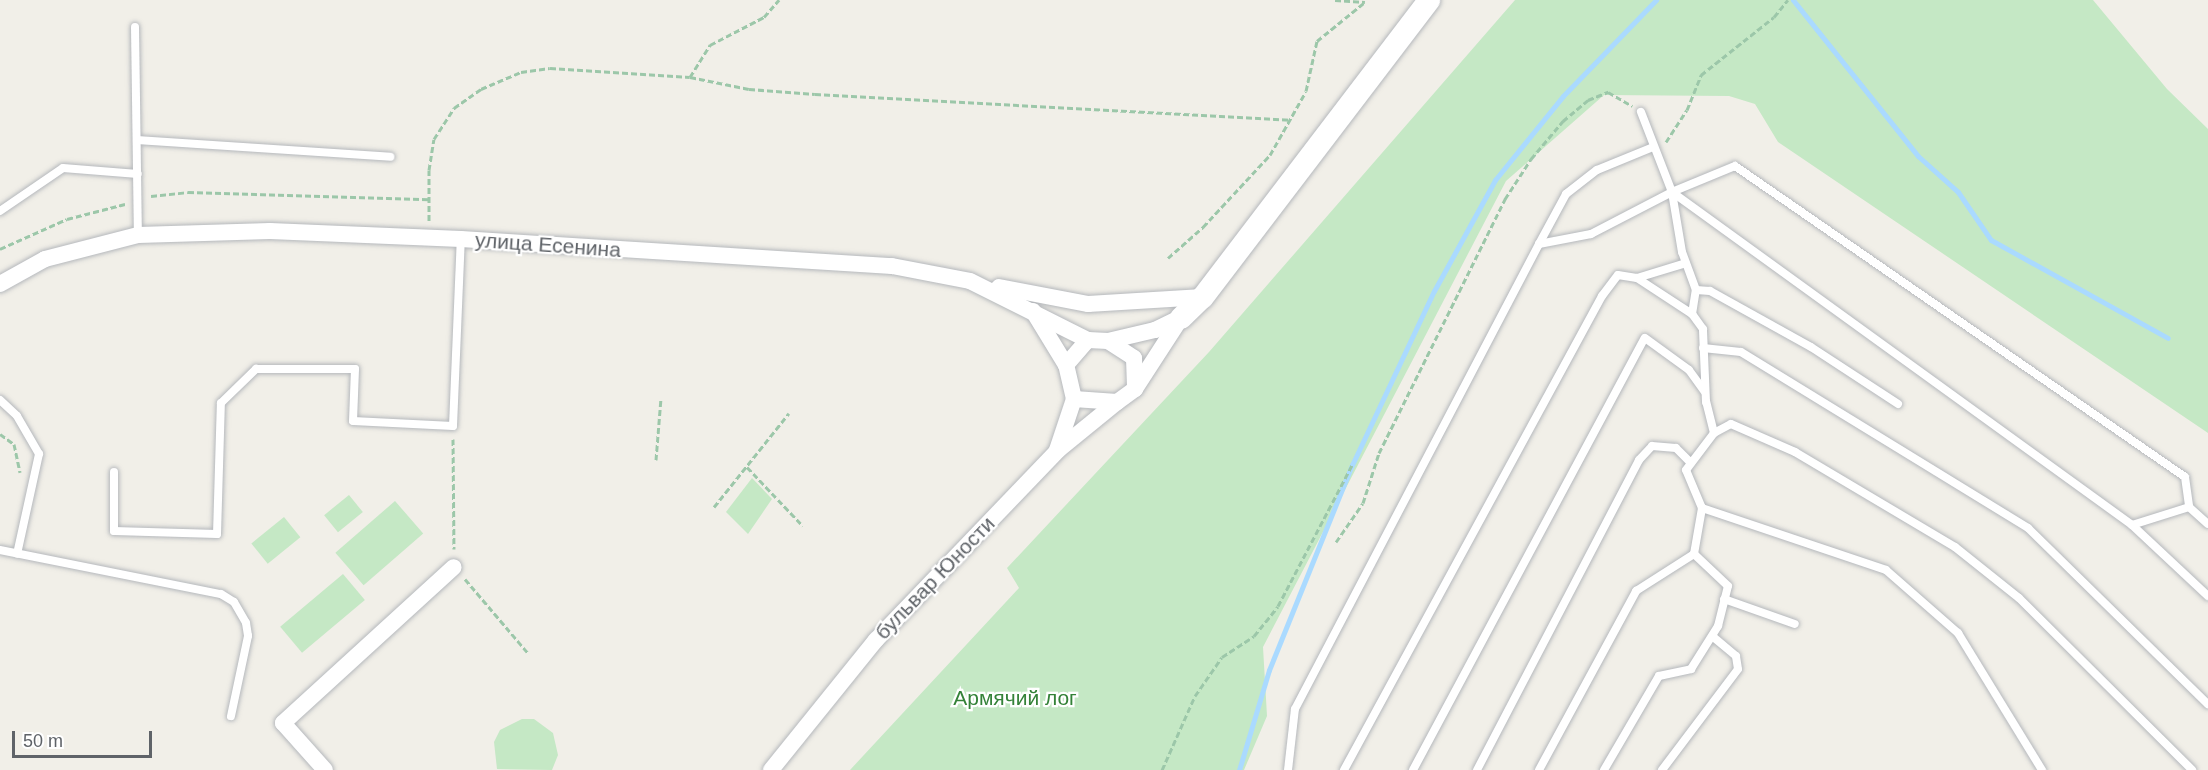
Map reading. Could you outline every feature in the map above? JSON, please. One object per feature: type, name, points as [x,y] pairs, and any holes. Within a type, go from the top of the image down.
[{"type":"street","points":[[1074,399],[1117,402],[1135,389],[1181,318],[1203,297],[1429,0]]},
{"type":"street","name":"улица Есенина","points":[[0,284],[45,259],[138,235],[270,231],[461,239],[892,266],[970,281],[1033,310],[1088,340]]},
{"type":"street","points":[[970,281],[1088,304],[1203,297]]},
{"type":"street","points":[[1033,310],[1066,365],[1074,399],[1057,451]]},
{"type":"street","points":[[1066,365],[1088,340],[1108,341],[1155,330],[1181,318]]},
{"type":"street","points":[[1108,341],[1134,358],[1135,389]]},
{"type":"street","name":"бульвар Юности","points":[[771,770],[876,640],[1057,451],[1117,402]]},
{"type":"street","points":[[325,770],[283,723],[454,567]]},
{"type":"lane","points":[[135,27],[138,235]]},
{"type":"lane","points":[[1641,112],[1672,192],[1686,263],[1696,290],[1692,314]]},
{"type":"lane","points":[[137,140],[390,157]]},
{"type":"lane","points":[[1288,770],[1295,709],[1566,194],[1597,170],[1653,147]]},
{"type":"lane","points":[[1539,244],[1591,234],[1672,192],[1734,166],[2185,477],[2189,507],[2208,524]]},
{"type":"lane","points":[[0,211],[63,168],[138,174]]},
{"type":"lane","points":[[1672,192],[2133,525],[2208,596]]},
{"type":"lane","points":[[114,472],[114,531],[217,534],[221,403],[256,369],[355,369],[353,421],[453,426],[461,239]]},
{"type":"lane","points":[[1637,278],[1686,263]]},
{"type":"lane","points":[[1344,770],[1602,296],[1618,275],[1637,278],[1692,314],[1703,329],[1705,392],[1714,433]]},
{"type":"lane","points":[[1696,290],[1710,291],[1811,347],[1898,404]]},
{"type":"lane","points":[[1413,770],[1645,338],[1689,370],[1705,392]]},
{"type":"lane","points":[[1702,348],[1741,352],[2028,528],[2208,704]]},
{"type":"lane","points":[[0,400],[17,416],[39,454],[17,554]]},
{"type":"lane","points":[[1539,770],[1636,591],[1694,555],[1702,508],[1686,470],[1714,433],[1731,424],[1795,452],[1954,547],[2019,598],[2192,770]]},
{"type":"lane","points":[[1477,770],[1639,460],[1652,446],[1676,448],[1691,463]]},
{"type":"lane","points":[[2133,525],[2189,507]]},
{"type":"lane","points":[[1702,508],[1886,570],[1958,633],[2042,770]]},
{"type":"lane","points":[[0,550],[221,594],[234,602],[246,623],[248,636],[231,716]]},
{"type":"lane","points":[[1604,770],[1659,676],[1691,669],[1712,636],[1728,586],[1694,555]]},
{"type":"lane","points":[[1724,599],[1795,624]]},
{"type":"lane","points":[[1662,770],[1738,669],[1736,656],[1712,636]]},
{"type":"path","points":[[690,77],[710,45],[764,17],[779,0]]},
{"type":"path","points":[[1335,0],[1366,1]]},
{"type":"path","points":[[1653,147],[1669,140],[1701,75],[1788,0]]},
{"type":"path","points":[[1168,258],[1203,227],[1270,154],[1306,91],[1317,41],[1366,1]]},
{"type":"path","points":[[429,238],[429,199],[434,139],[454,108],[481,89],[521,72],[550,68],[690,77],[749,89],[1290,120]]},
{"type":"path","points":[[1336,542],[1363,503],[1379,453],[1505,199],[1530,159],[1563,121],[1588,100],[1608,92],[1641,112]]},
{"type":"path","points":[[0,249],[66,219],[138,200],[188,192],[429,199]]},
{"type":"path","points":[[656,460],[661,398]]},
{"type":"path","points":[[714,507],[789,413]]},
{"type":"path","points":[[453,426],[454,567],[528,652]]},
{"type":"path","points":[[0,434],[17,451],[21,480]]},
{"type":"path","points":[[1162,770],[1195,696],[1222,657],[1254,636],[1278,606],[1352,465]]},
{"type":"path","points":[[746,466],[803,526]]},
{"type":"green space","name":"Армячий лог","points":[[1515,0],[2093,0],[2167,89],[2208,129],[2208,433],[1778,142],[1755,104],[1729,96],[1604,95],[1506,181],[1263,647],[1267,716],[1244,770],[850,770],[1019,588],[1007,568],[1209,352]]},
{"type":"green space","points":[[752,478],[772,499],[748,534],[726,512]]},
{"type":"green space","points":[[349,495],[363,512],[338,532],[324,515]]},
{"type":"green space","points":[[395,501],[423,533],[364,585],[335,553]]},
{"type":"green space","points":[[284,517],[300,537],[268,564],[251,543]]},
{"type":"green space","points":[[343,574],[365,600],[302,653],[280,627]]},
{"type":"green space","points":[[522,719],[534,719],[553,733],[558,755],[552,770],[497,769],[494,742],[500,730]]},
{"type":"waterway","points":[[1239,770],[1269,670],[1352,465],[1434,291],[1495,180],[1563,96],[1656,0]]},
{"type":"waterway","points":[[1793,0],[1918,156],[1958,192],[1991,240],[2168,338]]}]
